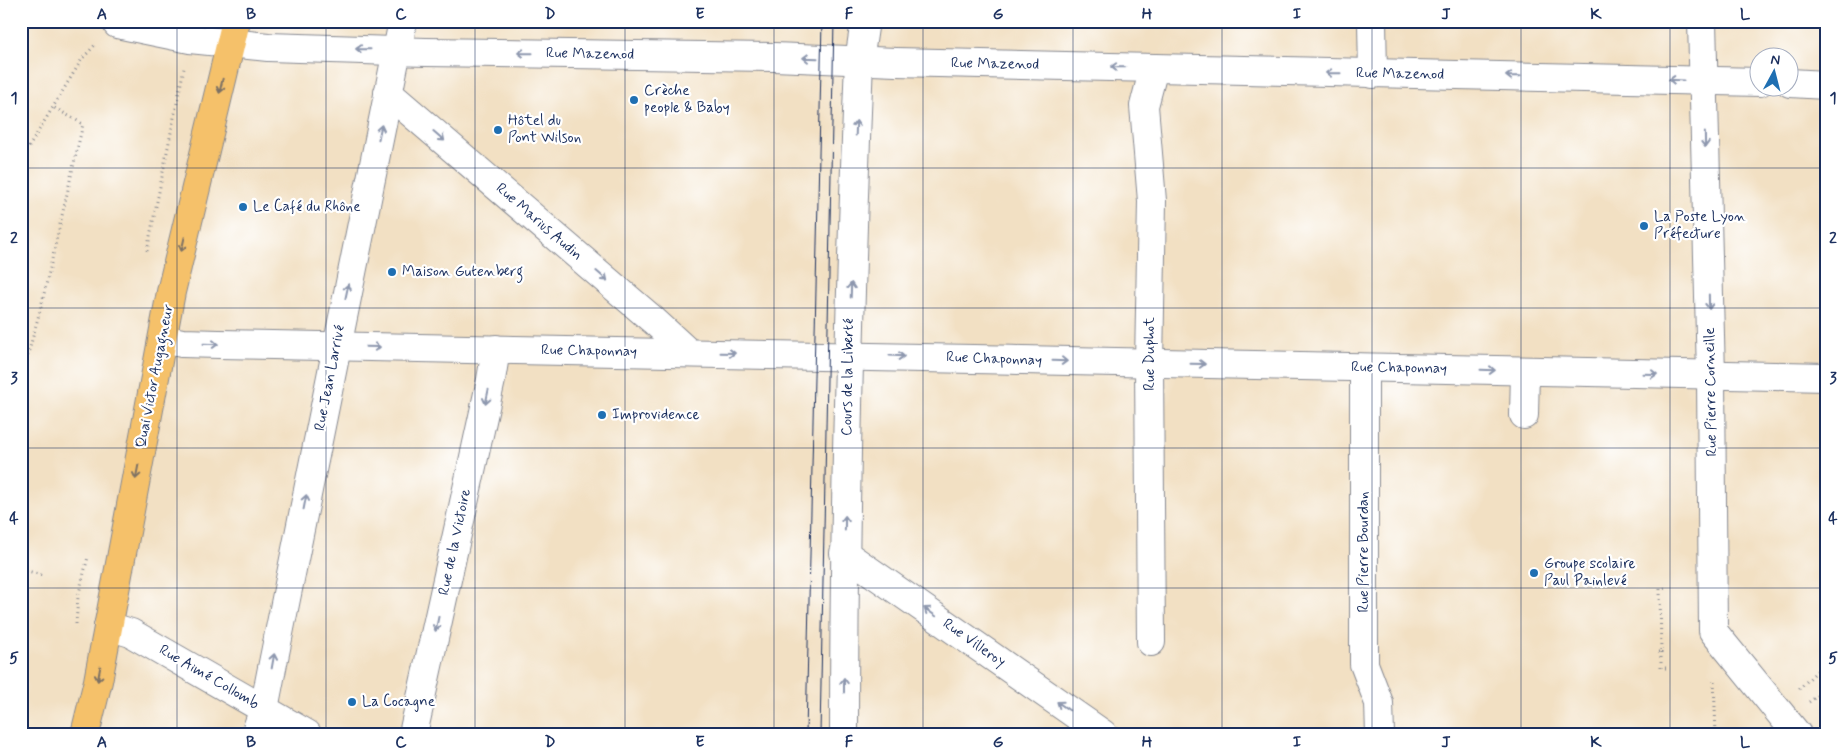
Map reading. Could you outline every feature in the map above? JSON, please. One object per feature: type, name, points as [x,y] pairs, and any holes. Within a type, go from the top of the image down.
[{"type":"main road","name":"Quai Victor Augagneur","points":[[86,734],[98,681],[171,292],[233,32]]},
{"type":"street","name":"Rue Jean Larrivé","points":[[259,721],[403,21]]},
{"type":"street","name":"Cours de la Liberté","points":[[844,734],[844,554],[849,355],[859,60],[865,21]]},
{"type":"street","points":[[1372,21],[1373,74]]},
{"type":"street","name":"Rue Pierre Corneille","points":[[1702,21],[1711,376],[1713,631],[1797,734]]},
{"type":"street","name":"Rue Mazenod","points":[[116,24],[164,34],[233,32],[268,47],[774,57],[1373,74],[1750,82]]},
{"type":"street","name":"Rue Duphot","points":[[1151,642],[1149,363],[1152,201],[1144,106],[1154,68]]},
{"type":"street","points":[[1800,84],[1826,85]]},
{"type":"street","name":"Rue Marius Audin","points":[[388,93],[654,320],[689,353]]},
{"type":"street","name":"Rue Chaponnay","points":[[162,339],[182,343],[849,355],[1525,372],[1826,377]]},
{"type":"street","name":"Rue de la Victoire","points":[[413,734],[491,380],[496,349]]},
{"type":"street","name":"Rue Pierre Bourdan","points":[[1364,368],[1364,664],[1379,702],[1380,734]]},
{"type":"street","points":[[1524,415],[1525,372]]},
{"type":"street","name":"Rue Villeroy","points":[[844,554],[1103,734]]},
{"type":"street","name":"Rue Aimé Collomb","points":[[108,626],[131,633],[259,721],[307,734]]},
{"type":"path","points":[[21,160],[82,59]]},
{"type":"path","points":[[21,380],[42,307],[83,124],[53,107]]},
{"type":"path","points":[[21,569],[45,576]]},
{"type":"path","points":[[1667,588],[1660,589],[1660,652],[1661,668],[1668,668]]},
{"type":"path","points":[[1777,710],[1826,662]]},
{"type":"tram line","points":[[806,734],[822,21]]},
{"type":"tram line","points":[[820,734],[834,21]]},
{"type":"place","name":"Crèche people & Baby","points":[[634,100]]},
{"type":"place","name":"Hôtel du Pont Wilson","points":[[498,130]]},
{"type":"place","name":"Le Café du Rhône","points":[[243,207]]},
{"type":"place","name":"La Poste Lyon Préfecture","points":[[1644,226]]},
{"type":"place","name":"Maison Gutenberg","points":[[392,272]]},
{"type":"place","name":"Improvidence","points":[[602,415]]},
{"type":"place","name":"Groupe scolaire Paul Painlevé","points":[[1534,573]]},
{"type":"place","name":"La Cocagne","points":[[352,702]]}]
